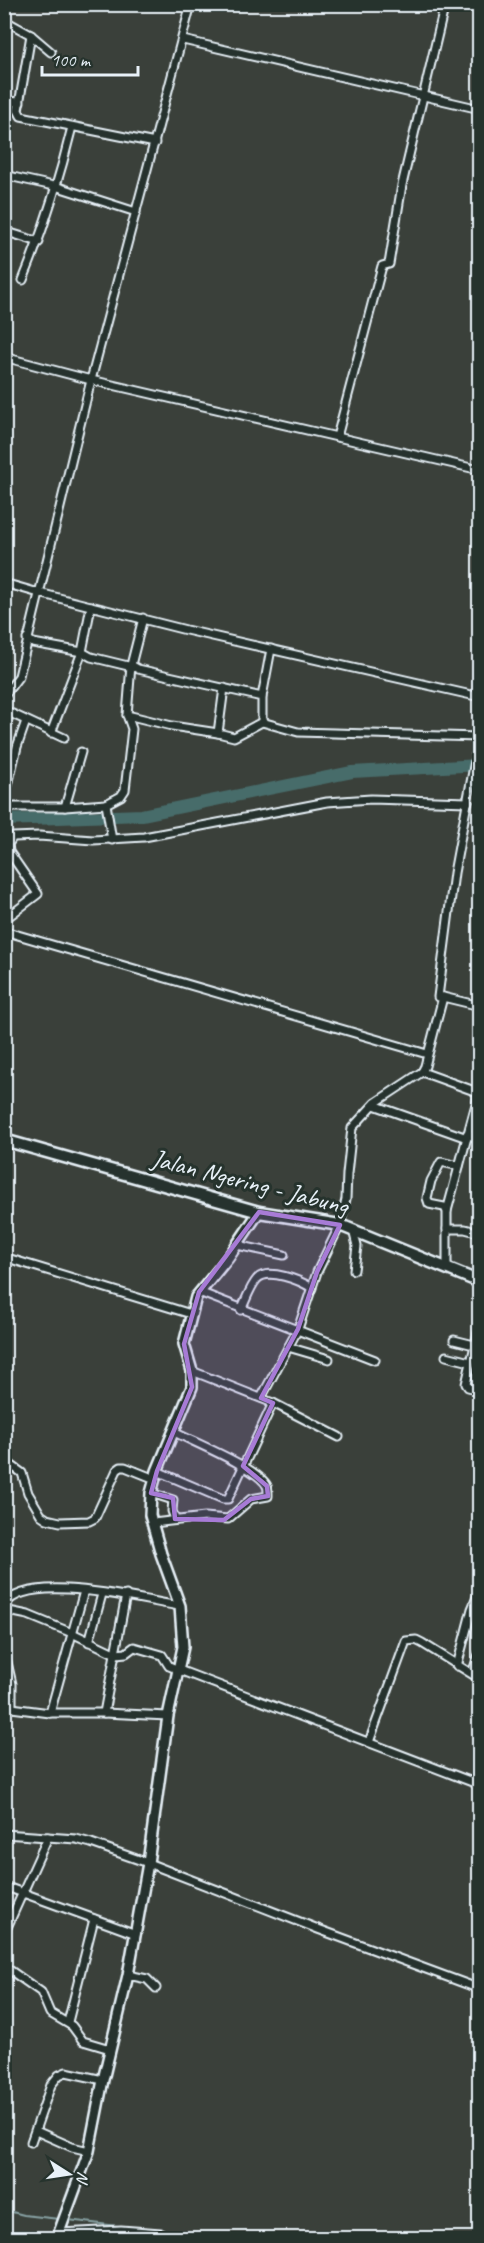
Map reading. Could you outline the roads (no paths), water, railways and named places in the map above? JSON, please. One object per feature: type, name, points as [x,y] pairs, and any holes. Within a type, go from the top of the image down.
[{"type":"main road","name":"Jalan Ngering - Jabung","points":[[4,1140],[259,1212],[340,1225],[480,1282]]},
{"type":"street","points":[[4,696],[19,676],[91,380],[191,4]]},
{"type":"street","points":[[337,437],[382,266],[389,264],[402,185],[425,96],[445,4]]},
{"type":"street","points":[[4,20],[31,35],[51,52]]},
{"type":"street","points":[[31,35],[18,110],[21,116],[155,143]]},
{"type":"street","points":[[183,40],[480,109]]},
{"type":"street","points":[[4,100],[20,102]]},
{"type":"street","points":[[23,280],[58,187],[72,127]]},
{"type":"street","points":[[4,175],[58,187],[136,212]]},
{"type":"street","points":[[4,231],[39,242]]},
{"type":"street","points":[[4,357],[91,380],[480,470]]},
{"type":"street","points":[[4,583],[271,650],[480,697]]},
{"type":"street","points":[[51,733],[82,652],[91,606]]},
{"type":"street","points":[[4,807],[106,804],[121,796],[124,790],[132,729],[127,715],[131,665],[143,618]]},
{"type":"street","points":[[27,639],[33,643],[82,652],[91,657],[131,665],[138,669],[262,697]]},
{"type":"street","points":[[262,722],[262,697],[271,650]]},
{"type":"street","points":[[218,733],[224,688]]},
{"type":"street","points":[[4,711],[64,738]]},
{"type":"street","points":[[127,715],[234,737],[262,722],[298,732],[479,736],[454,873],[438,997],[480,1006]]},
{"type":"street","points":[[4,802],[17,747],[26,721]]},
{"type":"street","points":[[65,807],[81,752]]},
{"type":"street","points":[[4,920],[39,894],[9,852],[8,844],[13,837],[144,837],[327,802],[371,799],[468,799]]},
{"type":"street","points":[[106,804],[111,836]]},
{"type":"street","points":[[4,931],[428,1054]]},
{"type":"street","points":[[261,1398],[298,1329],[317,1272],[340,1225],[346,1199],[351,1131],[360,1118],[374,1105],[422,1072],[442,997]]},
{"type":"street","points":[[422,1072],[479,1093],[447,1211],[447,1268]]},
{"type":"street","points":[[374,1105],[480,1139]]},
{"type":"street","points":[[447,1211],[444,1207],[427,1202],[431,1181],[442,1161],[459,1166]]},
{"type":"street","points":[[161,2233],[121,2230],[60,2233],[88,2151],[128,1975],[148,1863],[168,1716],[183,1647],[180,1606],[161,1554],[153,1523],[150,1507],[151,1493],[156,1475],[192,1387],[192,1371],[184,1344],[199,1292],[219,1270],[259,1212]]},
{"type":"street","points":[[447,1229],[465,1229],[480,1233]]},
{"type":"street","points":[[353,1230],[357,1246],[354,1270]]},
{"type":"street","points":[[237,1245],[284,1255]]},
{"type":"street","points":[[4,1257],[191,1314]]},
{"type":"street","points":[[241,1310],[256,1280],[261,1276],[276,1275],[301,1281],[312,1288]]},
{"type":"street","points":[[199,1292],[375,1360]]},
{"type":"street","points":[[480,1324],[466,1384],[468,1387],[480,1390]]},
{"type":"street","points":[[454,1340],[474,1345]]},
{"type":"street","points":[[288,1347],[329,1359]]},
{"type":"street","points":[[446,1356],[470,1362]]},
{"type":"street","points":[[192,1371],[273,1403],[339,1437]]},
{"type":"street","points":[[5,1461],[22,1473],[28,1493],[41,1515],[60,1522],[89,1521],[95,1518],[121,1467],[156,1475],[226,1499],[230,1497],[273,1403]]},
{"type":"street","points":[[153,1523],[208,1517],[228,1520],[251,1499],[268,1496],[267,1486],[257,1475],[174,1432]]},
{"type":"street","points":[[151,1493],[173,1500],[172,1510],[175,1519]]},
{"type":"street","points":[[180,1606],[126,1595],[84,1591],[30,1590],[15,1595],[4,1608],[72,1633],[116,1654],[137,1648],[162,1655],[169,1666],[480,1785]]},
{"type":"street","points":[[458,1666],[480,1590]]},
{"type":"street","points":[[50,1713],[84,1591]]},
{"type":"street","points":[[89,1642],[102,1594]]},
{"type":"street","points":[[104,1713],[126,1595]]},
{"type":"street","points":[[369,1742],[406,1641],[416,1640],[480,1679]]},
{"type":"street","points":[[4,1649],[12,1684],[8,1707],[50,1713],[168,1716]]},
{"type":"street","points":[[480,1652],[474,1671],[480,1674]]},
{"type":"street","points":[[4,1834],[83,1840],[480,1989]]},
{"type":"street","points":[[4,1934],[48,1837]]},
{"type":"street","points":[[4,1886],[136,1934]]},
{"type":"street","points":[[68,2022],[94,1919]]},
{"type":"street","points":[[4,1966],[42,1992],[50,2013],[68,2022],[83,2041],[110,2049]]},
{"type":"street","points":[[128,1975],[147,1979],[156,1988]]},
{"type":"street","points":[[31,2142],[51,2085],[59,2075],[66,2072],[103,2080]]},
{"type":"street","points":[[36,2131],[88,2151]]},
{"type":"waterway","points":[[4,820],[142,815],[352,772],[480,765]]},
{"type":"waterway","points":[[4,2210],[59,2219]]},
{"type":"waterway","points":[[68,2220],[134,2228]]},
{"type":"waterway","points":[[163,2231],[250,2238]]}]
